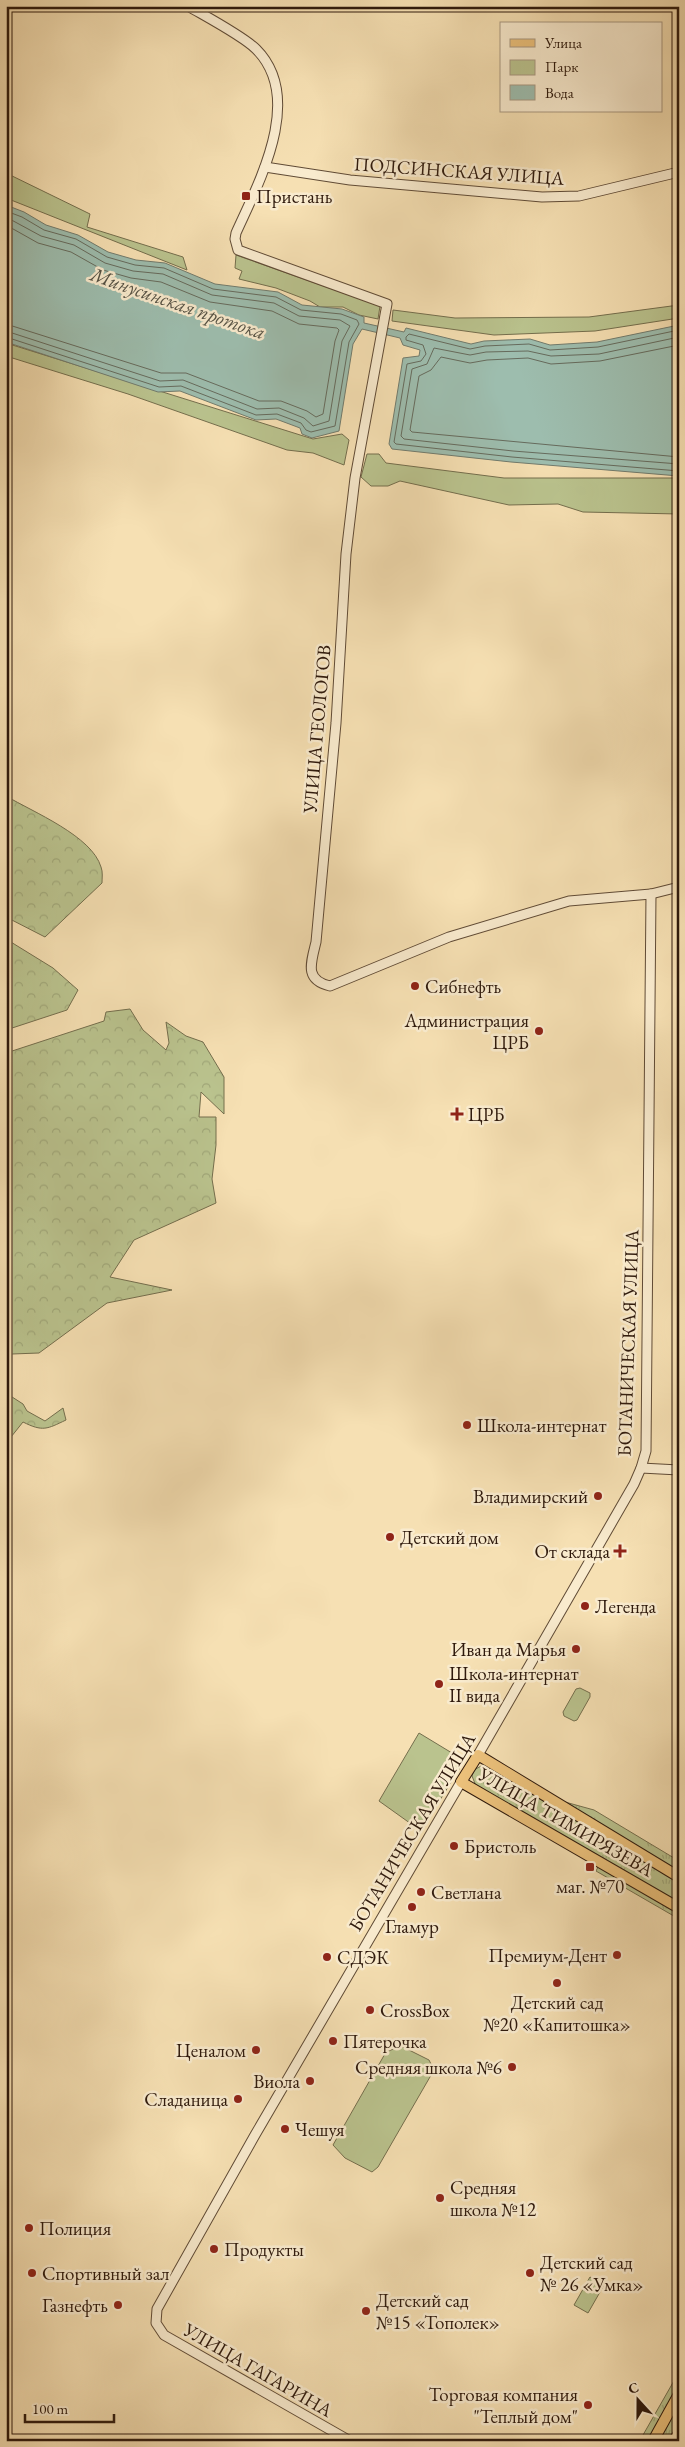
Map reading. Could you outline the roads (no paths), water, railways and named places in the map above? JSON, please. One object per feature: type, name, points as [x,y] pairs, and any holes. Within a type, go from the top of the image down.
[{"type":"main road","name":"БОТАНИЧЕСКАЯ УЛИЦА","points":[[461,1782],[478,1755]]},
{"type":"main road","name":"УЛИЦА ТИМИРЯЗЕВА","points":[[478,1755],[679,1877]]},
{"type":"main road","name":"УЛИЦА ТИМИРЯЗЕВА","points":[[461,1782],[679,1908]]},
{"type":"main road","points":[[653,2441],[679,2394]]},
{"type":"main road","points":[[674,2441],[679,2433]]},
{"type":"street","points":[[188,6],[256,48],[269,66],[276,94],[276,122],[265,167]]},
{"type":"street","name":"ПОДСИНСКАЯ УЛИЦА","points":[[265,167],[350,180],[542,197],[579,196],[679,172]]},
{"type":"street","name":"УЛИЦА ГЕОЛОГОВ","points":[[265,167],[236,233],[235,239],[238,250],[387,304],[355,478],[346,554],[336,723],[316,942],[311,966],[316,980],[330,986],[449,937],[569,901],[651,894]]},
{"type":"street","points":[[651,894],[679,887]]},
{"type":"street","name":"БОТАНИЧЕСКАЯ УЛИЦА","points":[[478,1755],[642,1468],[647,1436],[651,894]]},
{"type":"street","points":[[642,1468],[679,1470]]},
{"type":"street","name":"БОТАНИЧЕСКАЯ УЛИЦА","points":[[156,2323],[157,2309],[245,2151],[461,1782]]},
{"type":"street","name":"УЛИЦА ГАГАРИНА","points":[[156,2323],[164,2335],[350,2441]]},
{"type":"water","name":"Минусинская протока","points":[[6,205],[24,212],[46,225],[78,235],[108,252],[136,260],[165,263],[215,284],[278,292],[302,305],[342,309],[364,317],[364,323],[404,332],[406,328],[471,344],[484,341],[530,339],[550,345],[597,342],[679,325],[679,476],[511,462],[392,449],[389,444],[403,358],[419,356],[420,350],[403,345],[400,338],[362,329],[353,344],[339,431],[312,438],[302,434],[300,428],[276,419],[256,420],[180,391],[158,392],[6,342]]},
{"type":"place","name":"Пристань","points":[[246,196]]},
{"type":"place","name":"Сибнефть","points":[[415,986]]},
{"type":"place","name":"Администрация ЦРБ","points":[[539,1031]]},
{"type":"place","name":"ЦРБ","points":[[457,1114]]},
{"type":"place","name":"Школа-интернат","points":[[467,1425]]},
{"type":"place","name":"Владимирский","points":[[598,1496]]},
{"type":"place","name":"Детский дом","points":[[390,1537]]},
{"type":"place","name":"От склада","points":[[620,1551]]},
{"type":"place","name":"Легенда","points":[[585,1606]]},
{"type":"place","name":"Иван да Марья","points":[[576,1649]]},
{"type":"place","name":"Школа-интернат II вида","points":[[439,1684]]},
{"type":"place","name":"Бристоль","points":[[454,1846]]},
{"type":"place","name":"маг. №70","points":[[590,1867]]},
{"type":"place","name":"Светлана","points":[[421,1892]]},
{"type":"place","name":"Гламур","points":[[412,1907]]},
{"type":"place","name":"Премиум-Дент","points":[[617,1955]]},
{"type":"place","name":"СДЭК","points":[[327,1957]]},
{"type":"place","name":"Детский сад №20 «Капитошка»","points":[[557,1983]]},
{"type":"place","name":"CrossBox","points":[[370,2010]]},
{"type":"place","name":"Пятерочка","points":[[333,2041]]},
{"type":"place","name":"Ценалом","points":[[256,2050]]},
{"type":"place","name":"Средняя школа №6","points":[[512,2067]]},
{"type":"place","name":"Виола","points":[[310,2081]]},
{"type":"place","name":"Сладаница","points":[[238,2099]]},
{"type":"place","name":"Чешуя","points":[[285,2129]]},
{"type":"place","name":"Средняя школа №12","points":[[440,2198]]},
{"type":"place","name":"Полиция","points":[[29,2228]]},
{"type":"place","name":"Продукты","points":[[214,2249]]},
{"type":"place","name":"Спортивный зал","points":[[32,2273]]},
{"type":"place","name":"Детский сад № 26 «Умка»","points":[[530,2273]]},
{"type":"place","name":"Газнефть","points":[[118,2305]]},
{"type":"place","name":"Детский сад №15 «Тополек»","points":[[366,2311]]},
{"type":"place","name":"Торговая компания \"Теплый дом\"","points":[[588,2405]]}]
